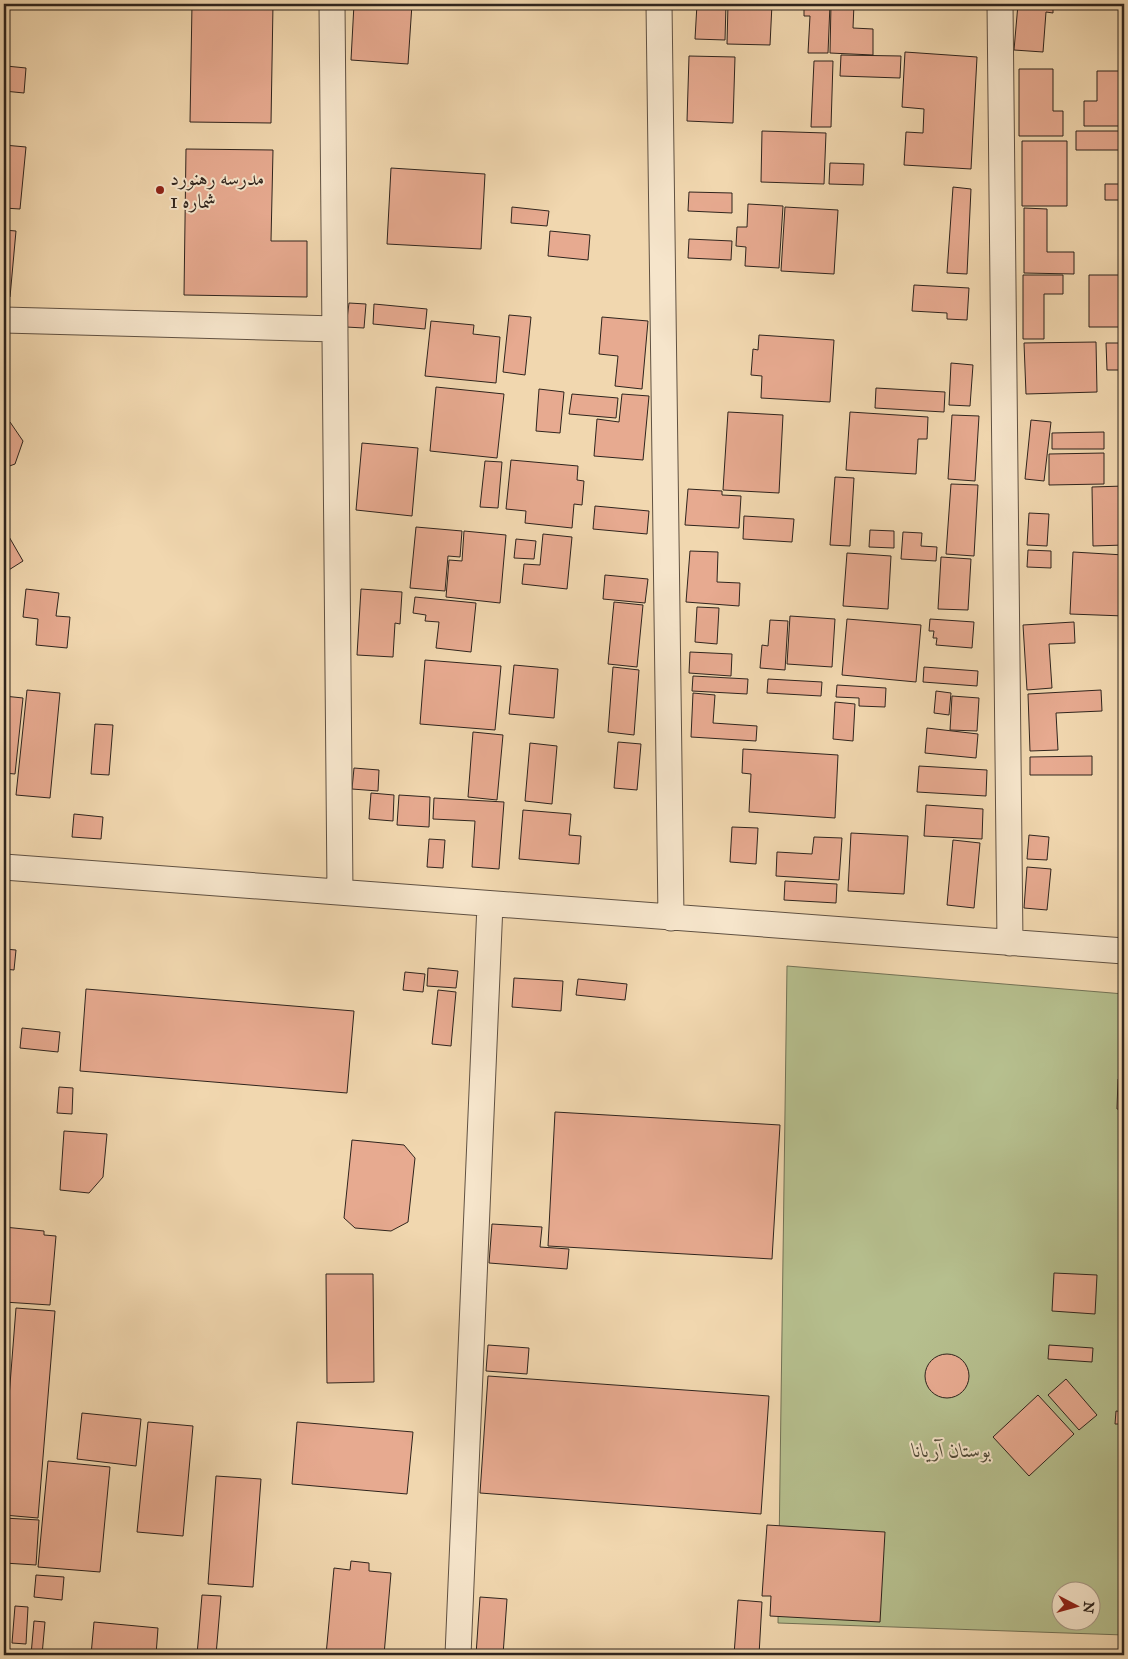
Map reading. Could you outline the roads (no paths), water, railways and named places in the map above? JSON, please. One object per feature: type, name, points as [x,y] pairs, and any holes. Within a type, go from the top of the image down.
[{"type":"street","points":[[332,4],[340,892]]},
{"type":"street","points":[[658,4],[672,918]]},
{"type":"street","points":[[1000,4],[1010,943]]},
{"type":"street","points":[[4,320],[335,329]]},
{"type":"street","points":[[4,867],[1124,951]]},
{"type":"street","points":[[458,1655],[490,904]]},
{"type":"place","name":"مدرسه رهنورد شماره 1","points":[[160,190]]},
{"type":"park label","name":"بوستان آریانا","points":[[952,1450]]}]
